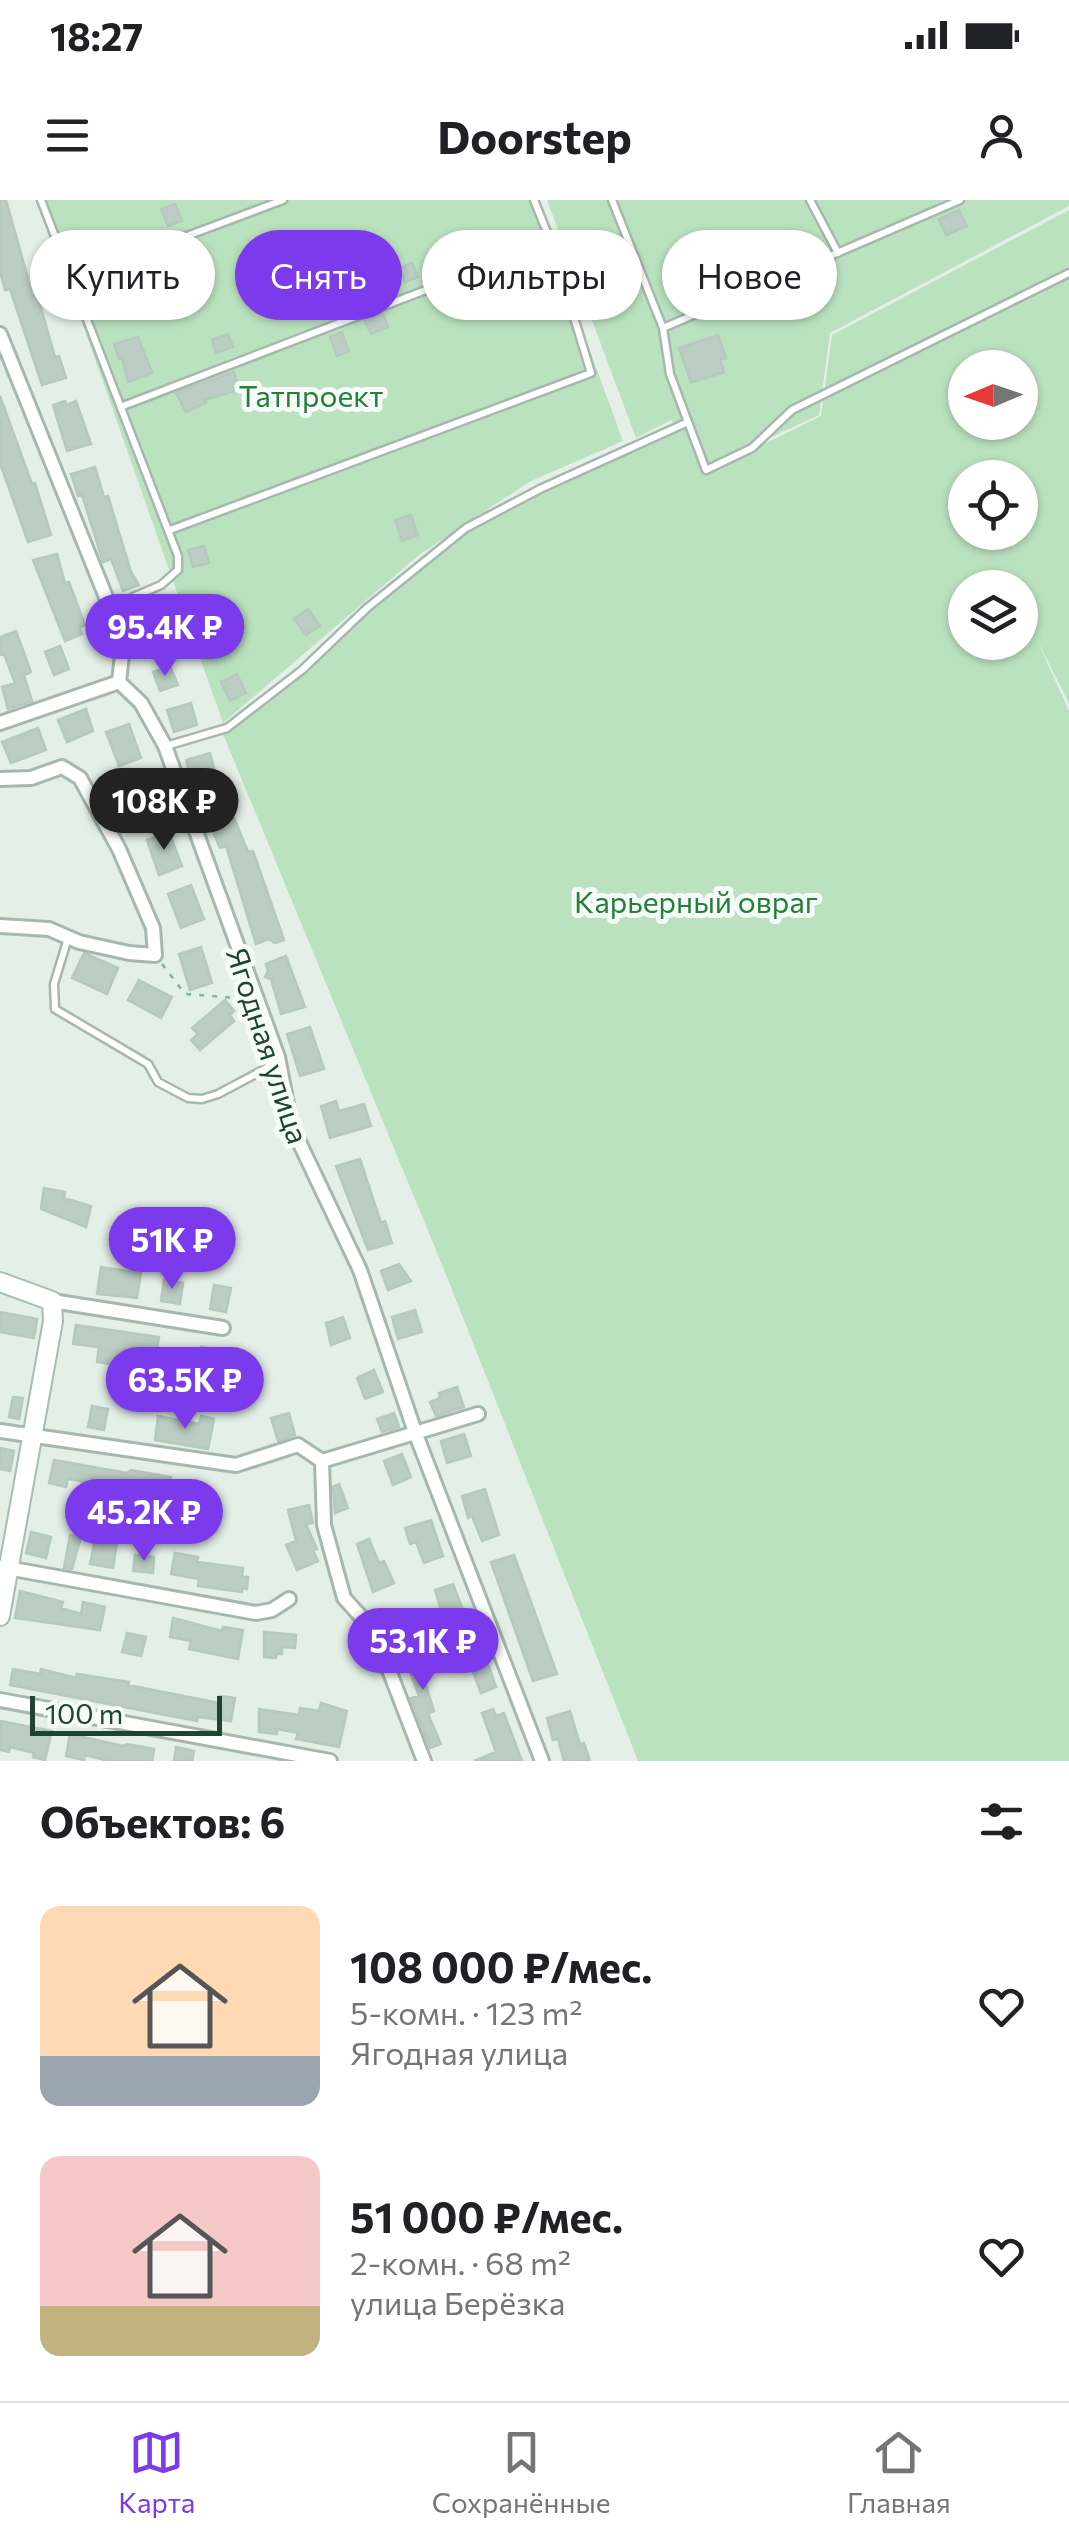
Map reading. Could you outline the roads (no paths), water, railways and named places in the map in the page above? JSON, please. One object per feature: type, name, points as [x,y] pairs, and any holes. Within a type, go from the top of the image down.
[{"type":"street","points":[[0,334],[123,646],[119,682],[0,722]]},
{"type":"street","name":"Ягодная улица","points":[[119,682],[142,703],[164,746],[278,1057],[290,1126],[360,1270],[415,1432],[542,1761]]},
{"type":"street","points":[[0,779],[32,778],[62,768],[80,778],[118,849],[153,928],[155,955],[129,953],[48,930],[0,926]]},
{"type":"street","points":[[0,1282],[52,1301],[223,1328]]},
{"type":"street","points":[[0,1616],[4,1568],[53,1322],[52,1301]]},
{"type":"street","points":[[322,1461],[478,1414]]},
{"type":"street","points":[[0,1431],[236,1466],[298,1445],[322,1461]]},
{"type":"street","points":[[322,1461],[324,1525],[344,1598],[374,1631],[424,1761]]},
{"type":"street","points":[[4,1568],[256,1613],[272,1610],[288,1599]]},
{"type":"street","points":[[0,1700],[330,1761]]},
{"type":"lane","points":[[41,200],[53,230]]},
{"type":"lane","points":[[203,230],[283,200]]},
{"type":"lane","points":[[534,200],[546,230]]},
{"type":"lane","points":[[612,200],[663,328],[670,374],[706,470],[752,448],[792,410],[1069,273]]},
{"type":"lane","points":[[810,200],[838,253]]},
{"type":"lane","points":[[663,328],[960,200]]},
{"type":"lane","points":[[122,406],[422,291]]},
{"type":"lane","points":[[88,320],[178,556],[178,570],[161,585],[133,597],[114,617]]},
{"type":"lane","points":[[170,530],[591,373],[575,320]]},
{"type":"lane","points":[[164,746],[227,728],[302,670],[379,597],[466,528],[540,489],[688,422]]},
{"type":"lane","points":[[68,937],[54,984],[55,1009],[148,1064],[158,1082],[188,1098],[202,1099],[265,1069],[278,1057]]},
{"type":"park label","name":"Татпроект","points":[[311,394]]},
{"type":"park label","name":"Карьерный овраг","points":[[696,900]]}]
